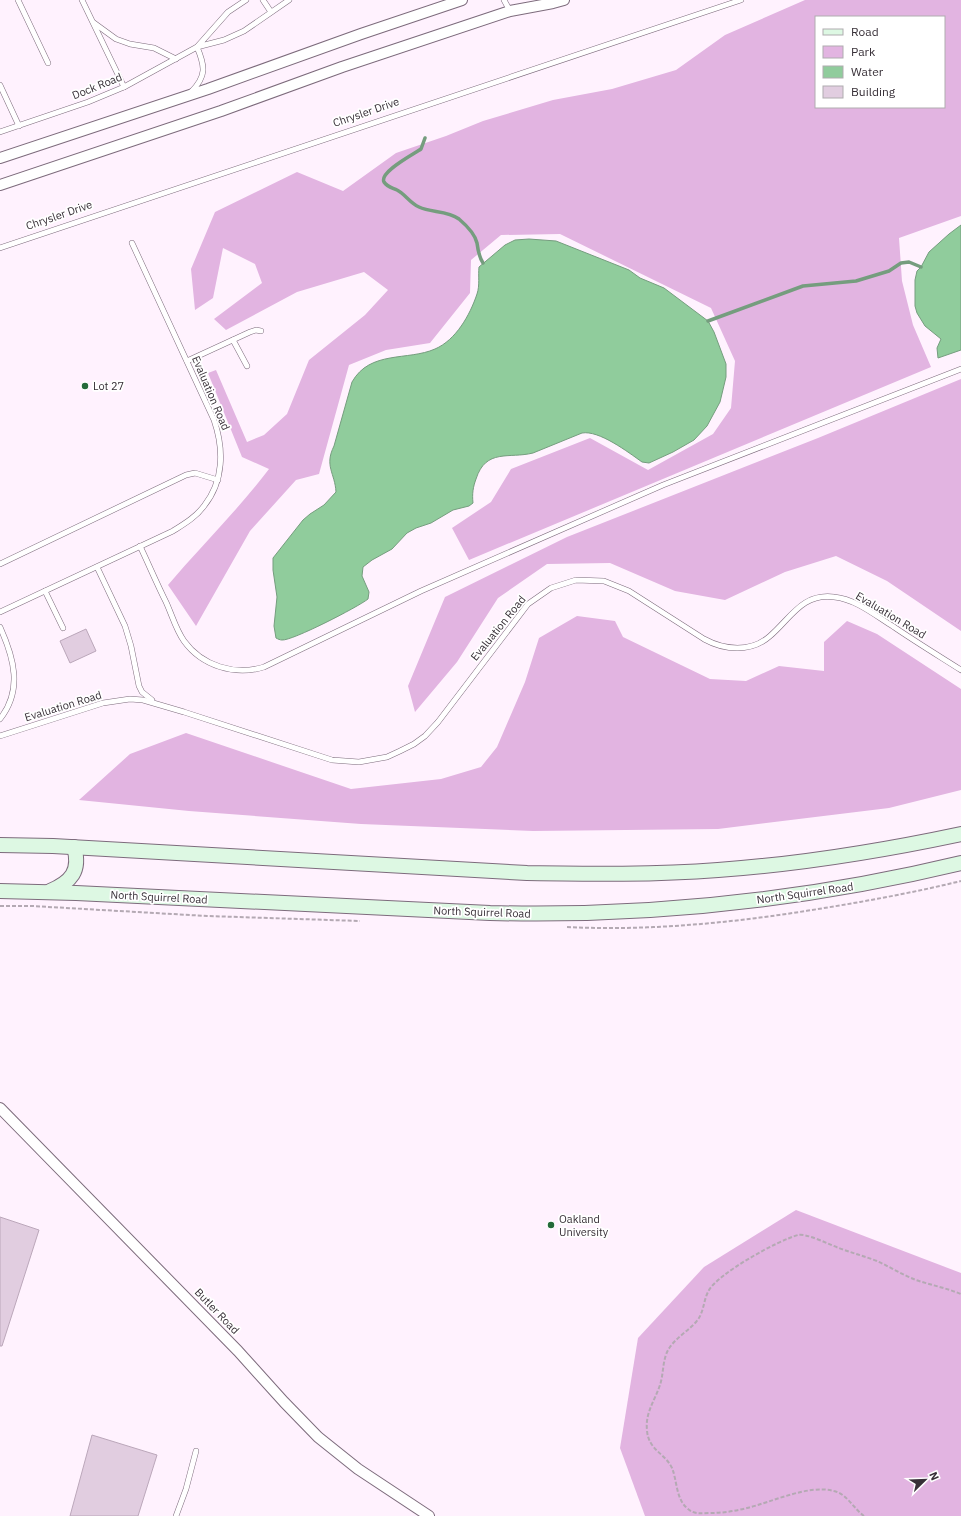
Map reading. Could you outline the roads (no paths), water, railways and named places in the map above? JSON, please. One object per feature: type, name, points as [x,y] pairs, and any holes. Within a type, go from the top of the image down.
[{"type":"main road","points":[[0,845],[74,847],[527,873],[594,874],[718,870],[768,866],[877,850],[961,834]]},
{"type":"main road","points":[[50,892],[66,883],[75,871],[77,859],[74,847]]},
{"type":"main road","name":"North Squirrel Road","points":[[0,891],[50,892],[490,913],[602,913],[705,906],[773,898],[879,882],[961,863]]},
{"type":"street","points":[[0,158],[186,96],[462,0]]},
{"type":"street","points":[[0,185],[221,111],[342,67],[510,11],[553,4],[564,0]]},
{"type":"street","name":"Butler Road","points":[[0,1108],[228,1339],[284,1402],[318,1437],[358,1469],[429,1516]]},
{"type":"lane","points":[[18,0],[48,64]]},
{"type":"lane","points":[[82,0],[124,87]]},
{"type":"lane","name":"Dock Road","points":[[197,47],[228,12],[246,0]]},
{"type":"lane","points":[[263,0],[271,12]]},
{"type":"lane","name":"Dock Road","points":[[0,132],[88,102],[124,87],[197,47],[224,40],[244,31],[289,0]]},
{"type":"lane","points":[[504,0],[510,11]]},
{"type":"lane","name":"Chrysler Drive","points":[[0,248],[741,0]]},
{"type":"lane","points":[[91,21],[116,39],[130,44],[154,48],[176,59]]},
{"type":"lane","points":[[186,96],[198,85],[204,70],[203,62],[197,47]]},
{"type":"lane","points":[[0,85],[19,126]]},
{"type":"lane","name":"Evaluation Road","points":[[0,612],[173,531],[190,520],[204,505],[218,480],[221,458],[220,436],[132,243]]},
{"type":"lane","points":[[187,361],[256,330],[261,331]]},
{"type":"lane","points":[[233,340],[247,366]]},
{"type":"lane","points":[[140,546],[184,641],[196,655],[214,665],[233,671],[264,668],[421,592],[663,485],[961,369]]},
{"type":"lane","points":[[0,564],[186,475],[195,473],[218,480]]},
{"type":"lane","name":"Evaluation Road","points":[[97,567],[125,626],[131,646],[139,686],[148,698],[158,703]]},
{"type":"lane","name":"Evaluation Road","points":[[0,736],[104,703],[143,700],[158,703],[332,760],[359,762],[387,757],[414,744],[438,722],[528,604],[551,588],[576,580],[604,581],[629,591],[714,645],[726,648],[742,648],[755,645],[769,637],[797,608],[807,602],[821,597],[834,597],[847,600],[871,613],[961,670]]},
{"type":"lane","points":[[45,591],[63,628]]},
{"type":"lane","name":"Evaluation Road","points":[[0,627],[14,667],[14,691],[0,719]]},
{"type":"lane","points":[[176,1516],[186,1489],[196,1451]]},
{"type":"water","points":[[961,225],[961,350],[938,358],[937,348],[941,339],[925,326],[917,313],[915,306],[915,280],[917,271],[921,267],[929,252]]},
{"type":"water","points":[[529,239],[556,241],[629,270],[640,278],[664,288],[708,321],[714,332],[726,364],[726,377],[720,402],[707,426],[694,440],[649,463],[642,462],[605,438],[589,433],[582,433],[533,453],[492,459],[480,469],[474,485],[473,503],[469,506],[453,510],[431,523],[407,533],[392,549],[372,560],[363,567],[362,576],[369,592],[368,599],[311,630],[288,639],[280,640],[276,638],[274,626],[277,597],[273,570],[273,558],[303,520],[324,505],[336,492],[330,459],[352,382],[360,372],[369,365],[390,358],[424,353],[443,345],[456,333],[474,302],[478,287],[479,267],[505,245],[515,240]]},
{"type":"waterway","points":[[425,138],[421,149],[392,168],[384,178],[384,182],[419,207],[449,214],[459,219],[474,236],[483,263]]},
{"type":"waterway","points":[[708,321],[803,286],[856,281],[889,271],[901,263],[909,262],[921,267]]},
{"type":"place","name":"Lot 27","points":[[85,386]]},
{"type":"place","name":"Oakland University","points":[[551,1225]]}]
